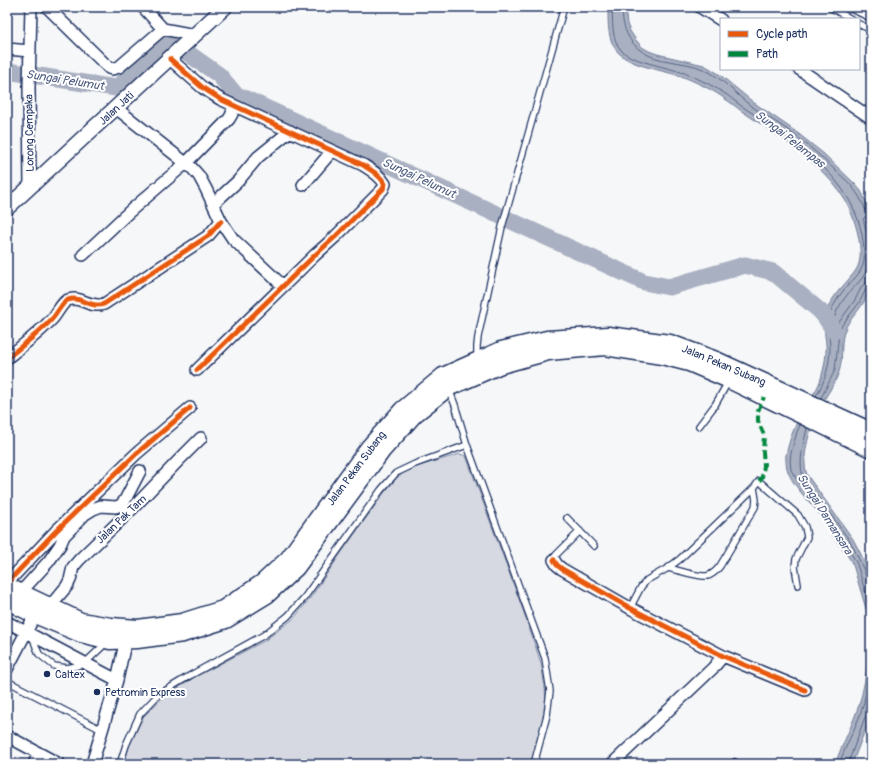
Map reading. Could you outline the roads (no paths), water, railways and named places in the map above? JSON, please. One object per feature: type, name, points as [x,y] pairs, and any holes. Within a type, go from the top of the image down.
[{"type":"main road","name":"Jalan Pekan Subang","points":[[12,587],[81,621],[111,626],[138,628],[182,622],[223,609],[262,583],[288,559],[369,447],[402,410],[443,376],[500,350],[547,339],[608,335],[670,343],[716,360],[789,401],[831,430],[871,449]]},
{"type":"main road","name":"Jalan Pekan Subang","points":[[7,601],[35,615],[81,634],[110,641],[126,639],[137,640],[183,634],[226,620],[266,595],[296,568],[382,451],[415,414],[448,388],[501,365],[548,352],[605,347],[662,356],[689,363],[730,380],[789,401],[841,417]]},
{"type":"main road","points":[[841,417],[871,427]]},
{"type":"main road","points":[[841,417],[871,431]]},
{"type":"street","name":"Lorong Cempaka","points":[[30,188],[29,70],[31,7]]},
{"type":"street","points":[[47,7],[108,68],[112,70],[119,67],[163,29]]},
{"type":"street","points":[[143,7],[163,29],[195,36]]},
{"type":"street","points":[[700,7],[720,19]]},
{"type":"street","points":[[854,7],[871,15]]},
{"type":"street","name":"Jalan Jati","points":[[7,208],[195,36],[223,8]]},
{"type":"street","points":[[7,49],[30,50]]},
{"type":"street","points":[[171,57],[203,88],[220,99],[363,165],[382,179],[385,184],[383,189],[335,237],[314,255],[197,370]]},
{"type":"street","points":[[800,70],[871,118]]},
{"type":"street","points":[[83,255],[186,163],[229,119],[232,114],[233,105]]},
{"type":"street","points":[[116,108],[192,168],[199,176],[221,221],[233,239],[283,286]]},
{"type":"street","points":[[213,204],[238,180],[258,157],[290,131]]},
{"type":"street","points":[[303,185],[332,151]]},
{"type":"street","points":[[7,358],[49,323],[65,301],[74,298],[95,306],[104,304],[208,236],[221,221]]},
{"type":"street","points":[[12,587],[56,531],[136,454],[190,408]]},
{"type":"street","name":"Jalan Pak Tam","points":[[50,606],[67,586],[73,567],[80,559],[134,507],[201,438]]},
{"type":"street","points":[[12,587],[49,561],[60,545],[64,536],[85,514],[101,506],[116,507],[121,505],[140,471]]},
{"type":"street","points":[[554,560],[556,565],[562,569],[630,608],[723,656],[805,690]]},
{"type":"street","points":[[7,669],[30,634],[35,615]]},
{"type":"street","points":[[7,622],[117,680]]},
{"type":"street","points":[[92,764],[117,680],[126,639]]},
{"type":"street","points":[[612,764],[714,668],[723,656]]},
{"type":"street","points":[[7,736],[59,764]]},
{"type":"street","points":[[34,764],[39,753]]},
{"type":"lane","points":[[477,360],[478,336],[502,227],[564,7]]},
{"type":"lane","points":[[830,7],[849,18]]},
{"type":"lane","points":[[860,24],[871,30]]},
{"type":"lane","points":[[699,426],[715,405],[730,380]]},
{"type":"lane","points":[[448,388],[455,405],[467,445],[545,658],[550,691],[548,715],[534,764]]},
{"type":"lane","points":[[120,764],[126,745],[140,714],[158,695],[264,635],[288,616],[304,598],[381,490],[396,473],[414,464],[467,445]]},
{"type":"lane","points":[[630,608],[641,587],[648,580],[680,559],[754,488],[759,481],[798,515],[804,524],[807,537],[796,559],[795,567],[798,585]]},
{"type":"lane","points":[[668,568],[708,576],[716,571],[755,507],[756,500],[754,488]]},
{"type":"lane","points":[[567,518],[594,546]]},
{"type":"lane","points":[[554,560],[556,555],[580,531]]},
{"type":"lane","points":[[30,634],[40,654],[54,666],[67,668],[85,663],[110,641]]},
{"type":"lane","points":[[7,681],[102,730]]},
{"type":"water","points":[[608,7],[625,7],[627,24],[630,31],[642,47],[657,54],[704,65],[719,74],[753,102],[795,131],[824,154],[855,184],[861,191],[871,212],[871,283],[864,302],[844,332],[839,372],[814,421],[808,439],[805,458],[807,475],[853,539],[866,564],[871,578],[871,710],[867,725],[852,764],[835,764],[859,705],[865,681],[869,642],[869,619],[853,565],[821,516],[794,483],[787,468],[786,457],[796,424],[807,403],[818,387],[822,375],[826,353],[824,322],[826,312],[834,297],[856,270],[859,263],[860,245],[852,215],[845,200],[836,187],[812,162],[783,139],[721,96],[706,87],[679,75],[634,63],[621,55],[613,45],[609,33]]},
{"type":"waterway","name":"Sungai Pelumut","points":[[7,71],[116,88],[163,46],[172,42],[219,75],[235,94],[644,282],[669,287],[745,265],[773,272],[820,311],[834,331]]},
{"type":"place","name":"Caltex","points":[[47,674]]},
{"type":"place","name":"Petromin Express","points":[[97,692]]},
{"type":"water label","name":"Sungai Pelampas","points":[[790,139]]},
{"type":"water label","name":"Sungai Damansara","points":[[825,514]]}]
